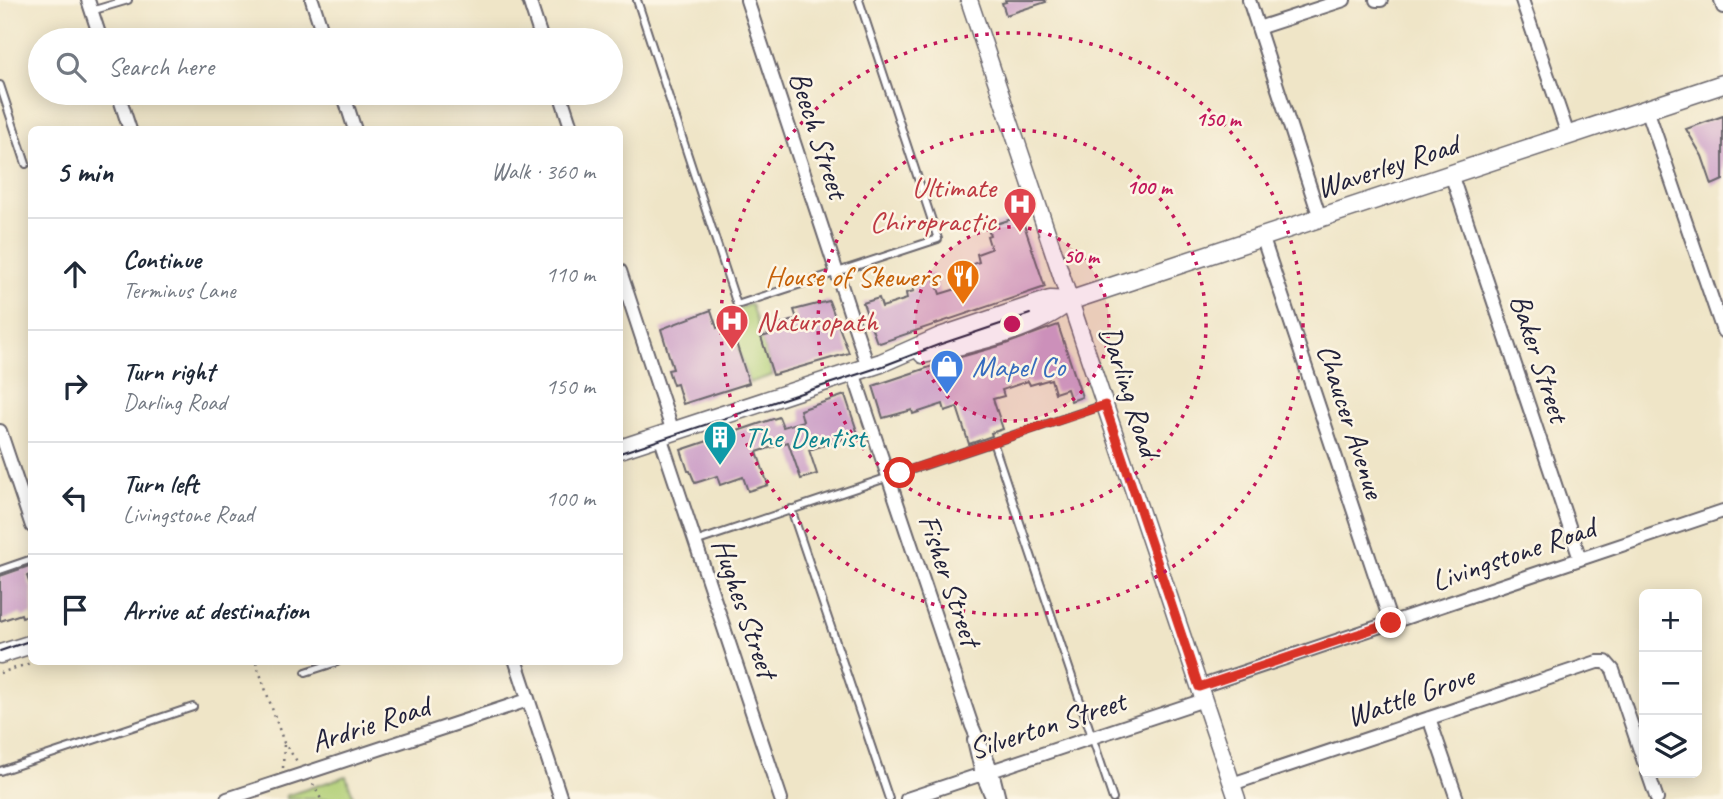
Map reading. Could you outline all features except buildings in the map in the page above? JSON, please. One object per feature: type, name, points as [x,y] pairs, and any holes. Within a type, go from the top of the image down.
[{"type":"main road","name":"Waverley Road","points":[[623,448],[868,367],[940,337],[1024,308],[1050,300],[1069,301],[1723,84]]},
{"type":"main road","points":[[0,654],[28,645]]},
{"type":"street","points":[[312,0],[321,28]]},
{"type":"street","points":[[529,0],[538,28]]},
{"type":"street","name":"Beech Street","points":[[747,0],[868,367]]},
{"type":"street","name":"Darling Road","points":[[969,0],[1235,791]]},
{"type":"street","points":[[1249,0],[1320,218]]},
{"type":"street","points":[[1258,28],[1344,0]]},
{"type":"street","points":[[1522,0],[1568,135]]},
{"type":"street","points":[[1721,0],[1723,7]]},
{"type":"street","points":[[90,6],[97,28]]},
{"type":"street","points":[[122,105],[130,126]]},
{"type":"street","points":[[347,105],[354,126]]},
{"type":"street","points":[[564,105],[571,126]]},
{"type":"street","points":[[1647,109],[1723,331]]},
{"type":"street","name":"Baker Street","points":[[1451,174],[1580,559]]},
{"type":"street","name":"Chaucer Avenue","points":[[1262,236],[1391,623]]},
{"type":"street","name":"Hughes Street","points":[[623,282],[695,542],[782,798]]},
{"type":"street","name":"Fisher Street","points":[[868,367],[888,477],[987,773],[993,799]]},
{"type":"street","points":[[0,431],[28,514]]},
{"type":"street","name":"Livingstone Road","points":[[1202,694],[1391,623],[1723,511]]},
{"type":"street","name":"Wattle Grove","points":[[1235,791],[1429,718],[1592,663],[1606,662],[1616,676],[1639,747]]},
{"type":"street","points":[[517,665],[561,799]]},
{"type":"street","name":"Silverton Street","points":[[907,799],[1093,738],[1202,694]]},
{"type":"street","name":"Ardrie Road","points":[[227,799],[528,700]]},
{"type":"street","points":[[1429,718],[1457,799]]},
{"type":"street","name":"Fisher Street","points":[[987,773],[999,799]]},
{"type":"street","points":[[1650,778],[1657,799]]},
{"type":"lane","points":[[90,6],[128,0]]},
{"type":"lane","points":[[637,0],[737,305],[939,239],[859,0]]},
{"type":"lane","points":[[0,85],[26,164]]},
{"type":"lane","points":[[695,542],[1105,405]]},
{"type":"lane","points":[[993,442],[1113,799]]},
{"type":"lane","points":[[791,509],[889,799]]},
{"type":"lane","points":[[0,570],[28,560]]},
{"type":"lane","points":[[306,672],[328,665]]},
{"type":"lane","points":[[0,771],[193,707]]},
{"type":"path","points":[[0,673],[28,664]]},
{"type":"path","points":[[257,665],[284,743],[321,799]]},
{"type":"path","points":[[284,743],[282,761],[287,779]]},
{"type":"green space","points":[[751,304],[773,375],[749,383],[726,313]]},
{"type":"green space","points":[[346,776],[354,799],[287,799],[286,796]]},
{"type":"tram line","points":[[623,452],[1030,314]]},
{"type":"tram line","points":[[0,651],[28,641]]},
{"type":"place","name":"Ultimate Chiropractic","points":[[1020,234]]},
{"type":"place","name":"House of Skewers","points":[[963,306]]},
{"type":"place","name":"Naturopath","points":[[732,351]]},
{"type":"place","name":"Mapel Co","points":[[947,396]]},
{"type":"place","name":"The Dentist","points":[[720,467]]},
{"type":"route","points":[[900,473],[1105,405],[1199,687],[1391,623]]}]
